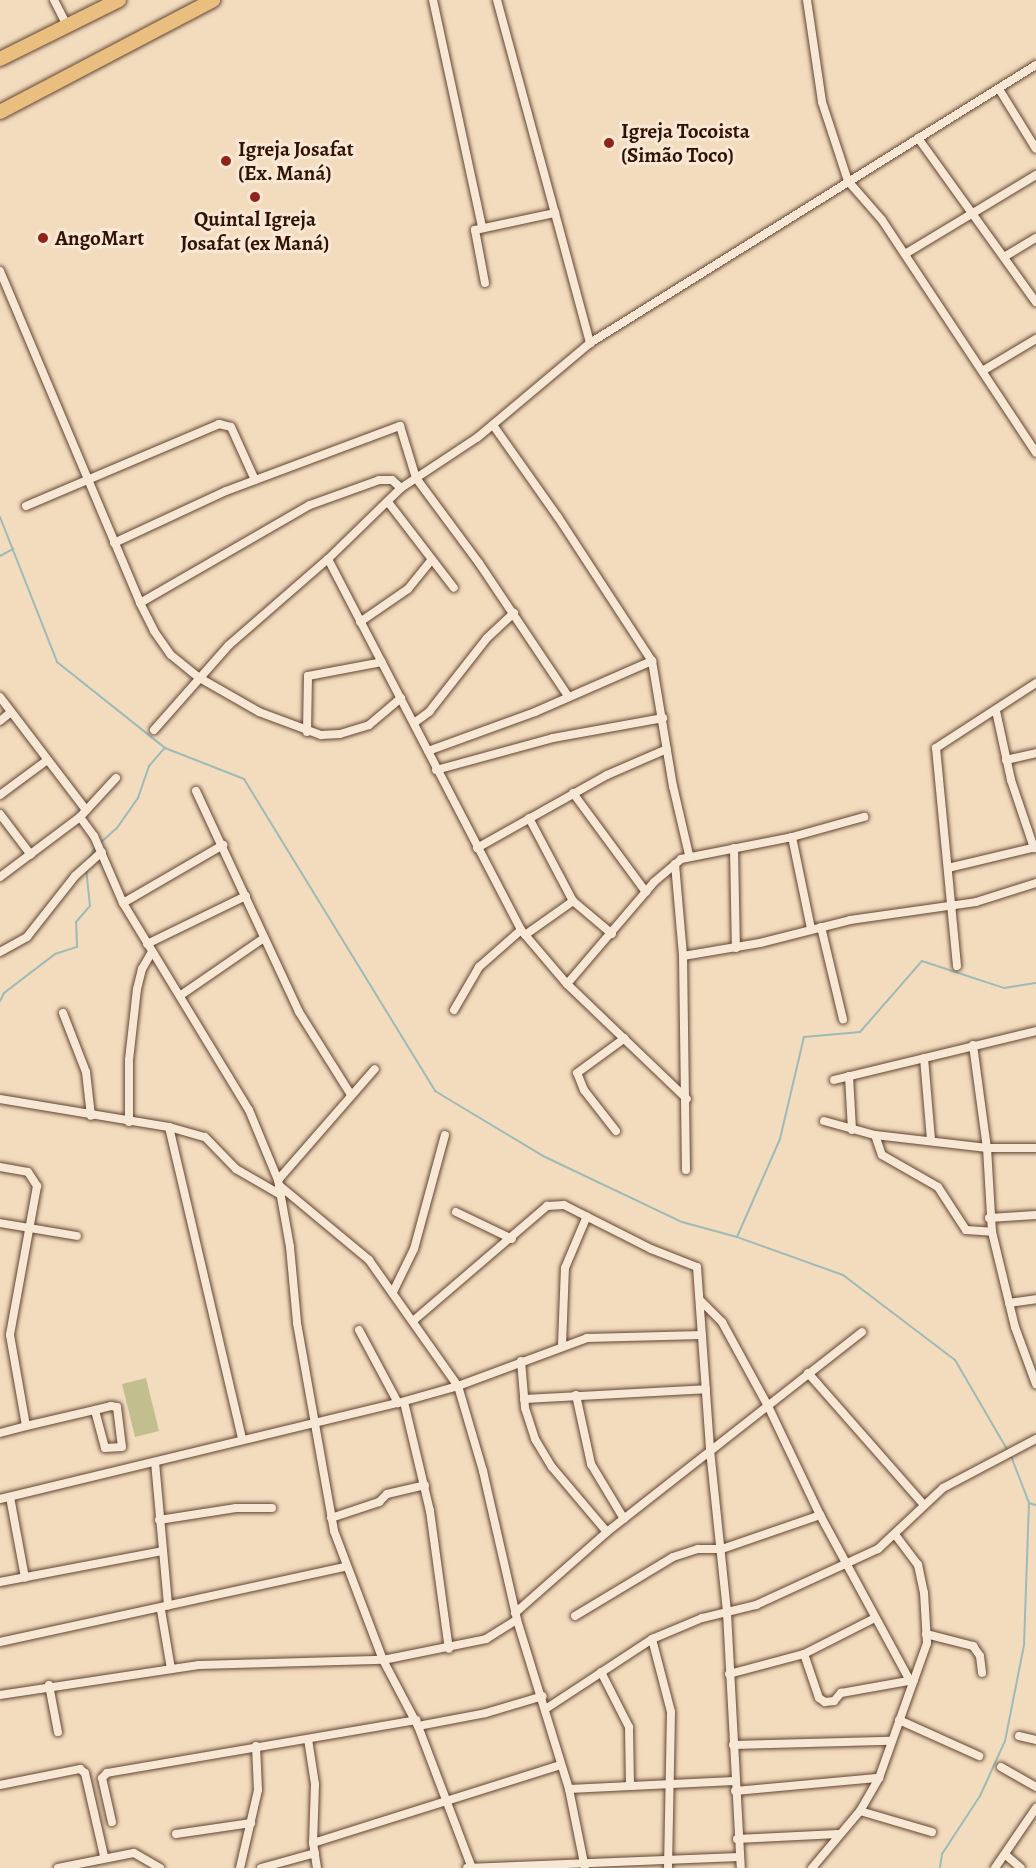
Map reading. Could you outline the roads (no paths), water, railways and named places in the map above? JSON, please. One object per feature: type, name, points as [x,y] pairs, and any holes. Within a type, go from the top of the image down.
[{"type":"highway","points":[[2,60],[119,0]]},
{"type":"highway","points":[[0,112],[213,0]]},
{"type":"highway","points":[[0,98],[30,97]]},
{"type":"street","points":[[54,0],[67,26]]},
{"type":"street","points":[[433,0],[482,226]]},
{"type":"street","points":[[497,0],[590,343]]},
{"type":"street","points":[[807,0],[822,102],[848,180],[905,254],[1032,439],[1036,453]]},
{"type":"street","points":[[154,730],[198,677],[241,633],[328,560],[401,488],[493,425],[590,343],[848,180],[1036,65]]},
{"type":"street","points":[[999,89],[1036,149]]},
{"type":"street","points":[[918,138],[1036,302]]},
{"type":"street","points":[[905,254],[973,216],[1036,175]]},
{"type":"street","points":[[485,284],[474,233],[482,226],[555,213]]},
{"type":"street","points":[[1004,257],[1036,238]]},
{"type":"street","points":[[0,271],[140,603],[164,648],[198,677],[273,719],[321,735],[356,730],[369,725],[401,698]]},
{"type":"street","points":[[984,370],[1036,339]]},
{"type":"street","points":[[26,506],[219,424],[231,427],[255,480]]},
{"type":"street","points":[[493,425],[558,517],[652,660],[689,855]]},
{"type":"street","points":[[114,543],[255,480],[400,426],[416,478],[514,613],[568,696]]},
{"type":"street","points":[[140,603],[310,506],[379,480],[392,480],[401,488]]},
{"type":"street","points":[[388,502],[430,562],[454,588]]},
{"type":"street","points":[[328,560],[523,933],[567,984],[626,1038],[687,1099]]},
{"type":"street","points":[[360,622],[408,589],[430,562]]},
{"type":"street","points":[[414,723],[429,712],[480,646],[514,613]]},
{"type":"street","points":[[428,751],[652,660]]},
{"type":"street","points":[[307,732],[308,676],[382,662]]},
{"type":"street","points":[[957,966],[949,905],[948,868],[936,748],[1036,683]]},
{"type":"street","points":[[0,697],[83,813],[123,903],[249,1110],[279,1183],[314,1425],[331,1518],[345,1567],[383,1660],[417,1723],[470,1868],[668,1865],[739,1857]]},
{"type":"street","points":[[948,868],[1035,848],[1006,760],[996,711]]},
{"type":"street","points":[[0,721],[11,712]]},
{"type":"street","points":[[436,770],[553,738],[663,718]]},
{"type":"street","points":[[477,848],[573,793],[668,748]]},
{"type":"street","points":[[1006,760],[1036,753]]},
{"type":"street","points":[[0,795],[46,761]]},
{"type":"street","points":[[0,877],[83,813],[116,777]]},
{"type":"street","points":[[196,791],[223,844],[298,1012],[351,1095]]},
{"type":"street","points":[[573,793],[646,892]]},
{"type":"street","points":[[0,814],[31,855]]},
{"type":"street","points":[[567,984],[646,892],[675,864],[689,855],[792,837],[864,817]]},
{"type":"street","points":[[529,818],[573,901],[612,934]]},
{"type":"street","points":[[792,837],[811,929]]},
{"type":"street","points":[[123,903],[223,844]]},
{"type":"street","points":[[734,848],[736,948]]},
{"type":"street","points":[[0,952],[27,938],[75,876],[102,852]]},
{"type":"street","points":[[675,864],[683,956],[687,1099],[686,1170]]},
{"type":"street","points":[[683,956],[736,948],[821,927],[997,898],[1036,884]]},
{"type":"street","points":[[147,944],[246,896]]},
{"type":"street","points":[[454,1010],[479,967],[523,933],[573,901]]},
{"type":"street","points":[[821,927],[843,1019]]},
{"type":"street","points":[[180,995],[264,938]]},
{"type":"street","points":[[129,1122],[129,1060],[137,989],[142,969],[152,952]]},
{"type":"street","points":[[63,1013],[86,1072],[91,1116]]},
{"type":"street","points":[[834,1080],[1036,1031]]},
{"type":"street","points":[[616,1131],[584,1090],[577,1073],[626,1038]]},
{"type":"street","points":[[973,1045],[987,1148],[989,1218],[1009,1303],[1036,1384]]},
{"type":"street","points":[[924,1058],[931,1140]]},
{"type":"street","points":[[279,1183],[375,1069]]},
{"type":"street","points":[[849,1076],[852,1130]]},
{"type":"street","points":[[0,1100],[169,1127],[205,1137],[236,1168],[281,1195]]},
{"type":"street","points":[[824,1121],[875,1135],[987,1148],[1036,1148]]},
{"type":"street","points":[[169,1127],[242,1439]]},
{"type":"street","points":[[393,1292],[417,1242],[445,1135]]},
{"type":"street","points":[[875,1135],[882,1155],[938,1187],[966,1230],[992,1232]]},
{"type":"street","points":[[0,1167],[28,1172],[34,1177],[29,1228],[10,1335],[26,1426]]},
{"type":"street","points":[[279,1183],[366,1257],[458,1386],[483,1471],[516,1617],[547,1708],[569,1789],[585,1866]]},
{"type":"street","points":[[413,1321],[512,1239],[547,1206],[564,1205],[651,1249],[694,1264],[699,1271],[710,1450],[727,1613],[736,1839],[741,1868]]},
{"type":"street","points":[[456,1212],[512,1239]]},
{"type":"street","points":[[989,1218],[1036,1215]]},
{"type":"street","points":[[562,1346],[565,1268],[587,1216]]},
{"type":"street","points":[[0,1223],[77,1236]]},
{"type":"street","points":[[1009,1303],[1036,1299]]},
{"type":"street","points":[[701,1301],[722,1322],[768,1406],[820,1515],[875,1618],[912,1681]]},
{"type":"street","points":[[360,1330],[401,1402],[425,1485],[449,1649]]},
{"type":"street","points":[[0,1695],[49,1685],[171,1669],[383,1660],[449,1649],[486,1639],[516,1617],[607,1532],[862,1332]]},
{"type":"street","points":[[0,1499],[242,1439],[314,1425],[401,1402],[458,1386],[562,1346],[609,1335],[702,1335]]},
{"type":"street","points":[[521,1362],[524,1399],[530,1429],[546,1459],[607,1532]]},
{"type":"street","points":[[808,1373],[923,1504]]},
{"type":"street","points":[[524,1399],[706,1389]]},
{"type":"street","points":[[576,1395],[591,1464],[624,1519]]},
{"type":"street","points":[[0,1433],[95,1410],[117,1407],[122,1447],[105,1448],[95,1410]]},
{"type":"street","points":[[547,1708],[652,1639],[702,1618],[727,1613],[878,1549],[895,1535],[923,1504],[943,1488],[1036,1439]]},
{"type":"street","points":[[156,1462],[159,1520],[168,1605]]},
{"type":"street","points":[[331,1518],[379,1502],[387,1494],[425,1485]]},
{"type":"street","points":[[10,1497],[25,1578]]},
{"type":"street","points":[[159,1520],[236,1508],[272,1508]]},
{"type":"street","points":[[575,1616],[674,1557],[698,1549],[722,1549],[820,1515]]},
{"type":"street","points":[[812,1868],[838,1833],[860,1811],[879,1779],[926,1634],[924,1593],[918,1564],[895,1535]]},
{"type":"street","points":[[0,1582],[162,1551]]},
{"type":"street","points":[[0,1642],[161,1610],[168,1605],[345,1567]]},
{"type":"street","points":[[161,1610],[171,1669]]},
{"type":"street","points":[[729,1674],[804,1654],[875,1618]]},
{"type":"street","points":[[926,1634],[973,1646],[980,1656],[982,1672]]},
{"type":"street","points":[[652,1639],[670,1701],[668,1865]]},
{"type":"street","points":[[804,1654],[819,1698],[825,1702],[834,1701],[841,1693],[912,1681]]},
{"type":"street","points":[[601,1672],[629,1727],[630,1785]]},
{"type":"street","points":[[49,1685],[58,1732]]},
{"type":"street","points":[[112,1822],[102,1778],[107,1773],[256,1746],[486,1713],[543,1696]]},
{"type":"street","points":[[899,1720],[979,1756]]},
{"type":"street","points":[[1019,1736],[1036,1740]]},
{"type":"street","points":[[308,1739],[315,1784],[312,1811],[317,1868]]},
{"type":"street","points":[[733,1745],[891,1741]]},
{"type":"street","points":[[240,1868],[258,1790],[256,1746]]},
{"type":"street","points":[[314,1843],[561,1765]]},
{"type":"street","points":[[1001,1767],[1036,1787]]},
{"type":"street","points":[[0,1785],[80,1769],[85,1773],[104,1857]]},
{"type":"street","points":[[735,1791],[879,1779]]},
{"type":"street","points":[[569,1789],[734,1781]]},
{"type":"street","points":[[995,1868],[1007,1856],[1036,1808]]},
{"type":"street","points":[[860,1811],[932,1832]]},
{"type":"street","points":[[176,1834],[251,1823]]},
{"type":"street","points":[[736,1839],[838,1833]]},
{"type":"street","points":[[58,1868],[134,1852],[160,1868]]},
{"type":"street","points":[[261,1868],[315,1854]]},
{"type":"street","points":[[1007,1856],[1021,1868]]},
{"type":"waterway","points":[[0,517],[57,662],[165,748],[244,779],[435,1091],[543,1156],[682,1222],[737,1237]]},
{"type":"waterway","points":[[0,556],[13,549]]},
{"type":"waterway","points":[[99,844],[117,828],[138,798],[149,766],[164,749]]},
{"type":"waterway","points":[[88,861],[95,848]]},
{"type":"waterway","points":[[0,1001],[4,993],[55,954],[77,947],[76,922],[90,906],[86,869]]},
{"type":"waterway","points":[[1008,1451],[955,1360],[843,1275],[737,1237],[780,1139],[804,1037],[860,1032],[922,961],[1004,988],[1036,983]]},
{"type":"waterway","points":[[1011,1456],[1029,1503],[1036,1505]]},
{"type":"waterway","points":[[940,1868],[942,1854],[980,1796],[1005,1741],[1024,1645],[1029,1503]]},
{"type":"place","name":"Igreja Tocoista (Simão Toco)","points":[[609,143]]},
{"type":"place","name":"Igreja Josafat (Ex. Maná)","points":[[226,161]]},
{"type":"place","name":"Quintal Igreja Josafat (ex Maná)","points":[[255,197]]},
{"type":"place","name":"AngoMart","points":[[43,238]]}]
